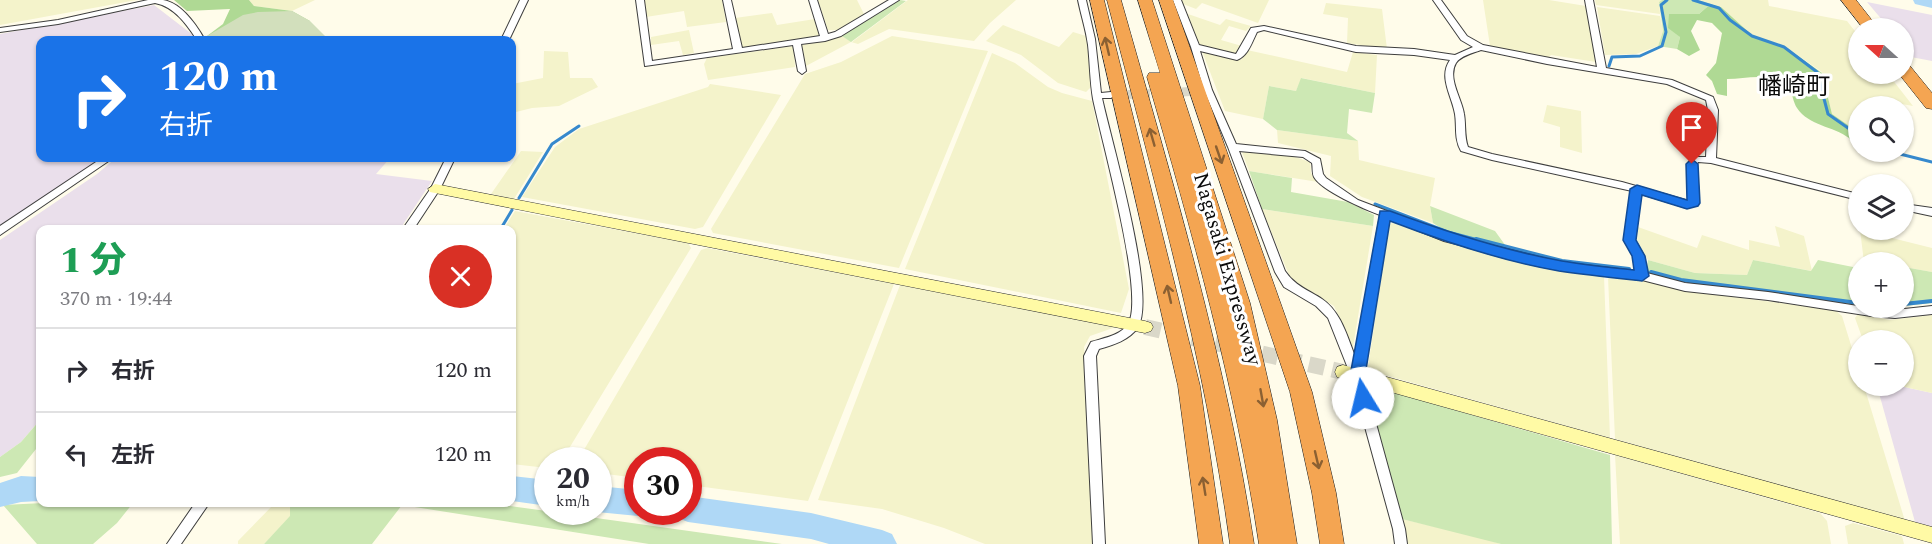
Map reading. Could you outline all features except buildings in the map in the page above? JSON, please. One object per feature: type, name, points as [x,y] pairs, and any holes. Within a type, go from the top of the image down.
[{"type":"highway","points":[[1097,0],[1115,94],[1153,224],[1184,363],[1211,544]]},
{"type":"highway","name":"Nagasaki Expressway","points":[[1114,0],[1176,219],[1210,356],[1224,425],[1242,544]]},
{"type":"highway","points":[[1132,0],[1221,301],[1250,424],[1271,544]]},
{"type":"highway","name":"Nagasaki Expressway","points":[[1145,0],[1219,232],[1251,346],[1270,441],[1285,544]]},
{"type":"highway","points":[[1165,0],[1181,96],[1242,292],[1251,346]]},
{"type":"highway","points":[[1165,0],[1301,392],[1332,544]]},
{"type":"highway","points":[[1848,0],[1863,18]]},
{"type":"highway","points":[[1914,82],[1932,104]]},
{"type":"highway","points":[[1115,94],[1186,277],[1210,356]]},
{"type":"highway","points":[[1327,512],[1327,544]]},
{"type":"street","points":[[507,36],[524,0]]},
{"type":"street","points":[[640,0],[648,64],[797,44],[825,38],[838,34],[895,0]]},
{"type":"street","points":[[727,0],[738,51]]},
{"type":"street","points":[[813,0],[825,38]]},
{"type":"street","points":[[1082,0],[1091,42],[1097,96],[1136,273],[1140,326]]},
{"type":"street","points":[[1178,0],[1195,47],[1206,91],[1233,147],[1280,272],[1288,284],[1320,303],[1333,316],[1399,529],[1401,544]]},
{"type":"street","points":[[1437,0],[1464,38],[1480,47],[1669,82],[1710,99],[1713,110],[1711,160]]},
{"type":"street","points":[[1589,0],[1602,70]]},
{"type":"street","points":[[0,30],[58,22],[164,1],[188,21],[198,36]]},
{"type":"street","points":[[1195,47],[1237,57],[1241,55],[1254,30],[1264,28],[1356,49],[1456,57],[1480,47]]},
{"type":"street","points":[[797,44],[802,71]]},
{"type":"street","points":[[1456,57],[1452,64],[1451,91],[1459,112],[1460,142],[1464,149],[1637,189],[1687,205],[1694,203],[1692,164],[1696,159],[1711,160],[1848,194]]},
{"type":"street","points":[[1097,96],[1115,94]]},
{"type":"street","points":[[1233,147],[1305,154],[1317,161],[1318,175],[1323,180],[1355,202],[1448,238],[1559,266],[1642,276],[1685,287],[1768,296],[1871,312],[1895,314],[1932,310]]},
{"type":"street","points":[[0,231],[102,162]]},
{"type":"street","points":[[410,225],[435,189],[448,162]]},
{"type":"street","points":[[435,189],[1140,326]]},
{"type":"street","points":[[1637,189],[1630,240],[1639,256],[1642,276]]},
{"type":"street","points":[[1914,209],[1932,212]]},
{"type":"street","points":[[1350,374],[1385,214]]},
{"type":"street","points":[[1099,544],[1090,356],[1095,345],[1106,343],[1140,326]]},
{"type":"street","points":[[1350,374],[1932,534]]},
{"type":"street","points":[[173,544],[200,507]]},
{"type":"shaded area","points":[[1867,2],[1932,15],[1932,61],[1914,58],[1914,18],[1881,18]]},
{"type":"shaded area","points":[[154,5],[193,36],[36,36],[36,162],[96,162],[0,227],[0,34]]},
{"type":"shaded area","points":[[111,162],[386,162],[376,174],[432,181],[403,225],[36,225],[36,425],[21,442],[0,457],[0,240]]},
{"type":"shaded area","points":[[1914,389],[1932,393],[1932,527],[1915,522],[1880,396],[1914,396]]},
{"type":"green space","points":[[0,0],[137,0],[0,25]]},
{"type":"green space","points":[[174,0],[249,0],[254,6],[292,11],[310,21],[230,36],[207,36],[223,24],[230,9],[187,11]]},
{"type":"green space","points":[[249,0],[315,0],[292,11],[254,6]]},
{"type":"green space","points":[[644,0],[722,0],[726,22],[687,27],[684,11],[646,17]]},
{"type":"green space","points":[[818,0],[857,0],[864,14],[840,30],[828,30]]},
{"type":"green space","points":[[900,0],[906,1],[851,42],[842,36]]},
{"type":"green space","points":[[908,0],[1016,0],[974,41],[889,29],[858,44],[851,42],[806,66],[802,45],[842,36],[852,42]]},
{"type":"green space","points":[[1182,0],[1269,0],[1258,23],[1202,3],[1196,9],[1183,4]]},
{"type":"green space","points":[[1483,0],[1549,0],[1586,6],[1596,62],[1551,55],[1548,58],[1490,46]]},
{"type":"green space","points":[[1595,0],[1662,0],[1659,2],[1660,14],[1596,5]]},
{"type":"green space","points":[[1662,0],[1698,0],[1721,7],[1707,7],[1699,14],[1669,14],[1680,37],[1677,49],[1658,46],[1663,31],[1659,2]]},
{"type":"green space","points":[[1698,0],[1768,0],[1769,6],[1847,21],[1848,84],[1896,84],[1905,96],[1848,96],[1848,125],[1832,114],[1822,72],[1784,46],[1753,36],[1721,7]]},
{"type":"green space","points":[[1326,3],[1382,9],[1387,49],[1347,43],[1348,18],[1323,14]]},
{"type":"green space","points":[[1597,7],[1660,16],[1663,31],[1658,46],[1636,54],[1605,55]]},
{"type":"green space","points":[[1707,7],[1721,7],[1753,36],[1784,46],[1822,73],[1832,114],[1848,125],[1848,138],[1808,119],[1797,108],[1787,85],[1771,78],[1727,79],[1727,96],[1717,94],[1712,81],[1706,75],[1716,63],[1722,33],[1712,23],[1697,20],[1691,31],[1700,50],[1689,56],[1677,49],[1680,37],[1668,28],[1669,14],[1699,14]]},
{"type":"green space","points":[[292,11],[310,21],[325,36],[207,36],[243,15]]},
{"type":"green space","points":[[772,13],[777,25],[815,19],[820,37],[741,48],[735,18]]},
{"type":"green space","points":[[1188,14],[1220,25],[1226,19],[1251,26],[1246,31],[1229,26],[1221,40],[1242,46],[1237,55],[1197,44]]},
{"type":"green space","points":[[1003,25],[1059,47],[1073,32],[1086,36],[1092,86],[1086,92],[1058,83],[1021,55],[986,41]]},
{"type":"green space","points":[[689,30],[694,53],[683,55],[679,41],[651,45],[651,37]]},
{"type":"green space","points":[[892,36],[988,51],[899,268],[713,233],[711,229],[805,74],[841,62]]},
{"type":"green space","points":[[794,46],[795,67],[708,80],[704,64],[707,58]]},
{"type":"green space","points":[[1247,50],[1347,72],[1353,52],[1377,55],[1375,93],[1302,78],[1296,91],[1269,86],[1263,119],[1225,111],[1202,51],[1241,60]]},
{"type":"green space","points":[[544,51],[568,52],[570,78],[592,78],[598,87],[559,106],[516,112],[516,83],[543,78]]},
{"type":"green space","points":[[992,53],[1015,63],[1048,87],[1092,101],[1129,289],[1121,313],[905,269]]},
{"type":"green space","points":[[1301,78],[1375,93],[1372,113],[1349,109],[1347,133],[1358,141],[1277,130],[1263,119],[1269,86],[1296,91]]},
{"type":"green space","points":[[710,84],[781,95],[703,227],[695,229],[522,197],[555,147],[579,129],[708,87]]},
{"type":"green space","points":[[1547,105],[1581,111],[1582,153],[1560,147],[1560,127],[1543,122]]},
{"type":"green space","points":[[1277,130],[1358,141],[1359,160],[1435,178],[1430,206],[1433,223],[1362,197],[1330,176],[1331,156],[1278,143]]},
{"type":"green space","points":[[521,151],[543,152],[514,199],[491,194],[513,162],[516,162]]},
{"type":"green space","points":[[1242,152],[1289,155],[1310,162],[1311,173],[1318,182],[1249,171]]},
{"type":"green space","points":[[1249,171],[1292,178],[1291,192],[1348,202],[1374,215],[1373,226],[1262,209]]},
{"type":"green space","points":[[1430,206],[1495,231],[1508,249],[1450,234],[1433,223]]},
{"type":"green space","points":[[1262,209],[1373,226],[1353,347],[1334,306],[1291,280]]},
{"type":"green space","points":[[515,211],[688,243],[691,248],[570,447],[534,447],[534,467],[516,464],[516,225],[506,225]]},
{"type":"green space","points":[[1393,223],[1449,242],[1507,257],[1561,270],[1604,276],[1610,438],[1370,371],[1368,367],[1389,224]]},
{"type":"green space","points":[[1775,226],[1804,236],[1812,271],[1753,260],[1747,275],[1695,273],[1648,260],[1637,243],[1638,227],[1697,248],[1702,235],[1749,250],[1749,240],[1780,247]]},
{"type":"green space","points":[[1861,240],[1900,240],[1932,248],[1932,272],[1914,269],[1914,252],[1863,252]]},
{"type":"green space","points":[[707,248],[894,284],[808,501],[702,487],[702,447],[624,447],[624,476],[612,475],[612,447],[586,447],[701,250]]},
{"type":"green space","points":[[1648,260],[1695,273],[1747,275],[1753,260],[1811,271],[1818,260],[1848,266],[1848,304],[1684,281],[1646,274]]},
{"type":"green space","points":[[1914,269],[1932,272],[1932,303],[1914,305]]},
{"type":"green space","points":[[1608,277],[1641,280],[1687,291],[1835,310],[1842,316],[1848,336],[1848,396],[1867,396],[1905,521],[1615,439]]},
{"type":"green space","points":[[900,285],[1116,327],[1090,336],[1084,347],[1090,428],[1093,544],[985,544],[944,528],[882,509],[818,500]]},
{"type":"green space","points":[[1932,315],[1932,393],[1914,389],[1914,330],[1859,330],[1855,318],[1890,320]]},
{"type":"green space","points":[[1365,384],[1610,455],[1612,544],[1501,544],[1402,519]]},
{"type":"green space","points":[[36,425],[36,449],[17,473],[0,477],[0,457],[21,442]]},
{"type":"green space","points":[[1615,455],[1820,513],[1827,521],[1831,544],[1620,544]]},
{"type":"green space","points":[[36,503],[36,507],[130,507],[117,523],[93,544],[37,544],[3,505]]},
{"type":"green space","points":[[271,507],[290,507],[291,516],[264,544],[238,544],[238,541]]},
{"type":"green space","points":[[290,507],[400,507],[372,544],[264,544],[290,516]]},
{"type":"green space","points":[[415,507],[516,507],[534,509],[534,525],[612,525],[612,520],[624,522],[624,525],[646,525],[782,544],[649,544]]},
{"type":"green space","points":[[1402,519],[1479,537],[1501,544],[1408,544]]},
{"type":"green space","points":[[1853,523],[1902,536],[1904,544],[1848,544],[1845,526]]},
{"type":"waterway","points":[[1609,66],[1612,57],[1640,56],[1662,46],[1666,32],[1661,5],[1667,0]]},
{"type":"waterway","points":[[1693,0],[1719,8],[1730,20],[1752,36],[1784,47],[1817,72],[1828,114],[1848,128]]},
{"type":"waterway","points":[[1922,0],[1932,2]]},
{"type":"waterway","points":[[519,198],[552,144],[579,126]]},
{"type":"waterway","points":[[1914,158],[1932,162]]},
{"type":"waterway","points":[[1375,204],[1448,232],[1482,241]]},
{"type":"waterway","points":[[503,225],[512,210]]},
{"type":"waterway","points":[[1476,239],[1562,261],[1629,269]]},
{"type":"waterway","points":[[1651,272],[1681,280],[1848,302]]},
{"type":"waterway","points":[[1914,303],[1932,301]]},
{"type":"waterway","points":[[1,495],[21,489],[36,489]]},
{"type":"waterway","points":[[516,489],[534,491]]},
{"type":"waterway","points":[[612,500],[624,502]]},
{"type":"waterway","points":[[702,511],[811,526],[882,544]]},
{"type":"tunnel","points":[[1114,95],[1203,91]]},
{"type":"tunnel","points":[[1145,327],[1343,372]]},
{"type":"district","name":"幡崎町","points":[[1794,87]]},
{"type":"route","points":[[1363,398],[1357,376],[1385,214],[1448,238],[1521,257],[1559,266],[1642,276],[1639,256],[1630,240],[1637,189],[1687,205],[1694,203],[1692,164]]}]
